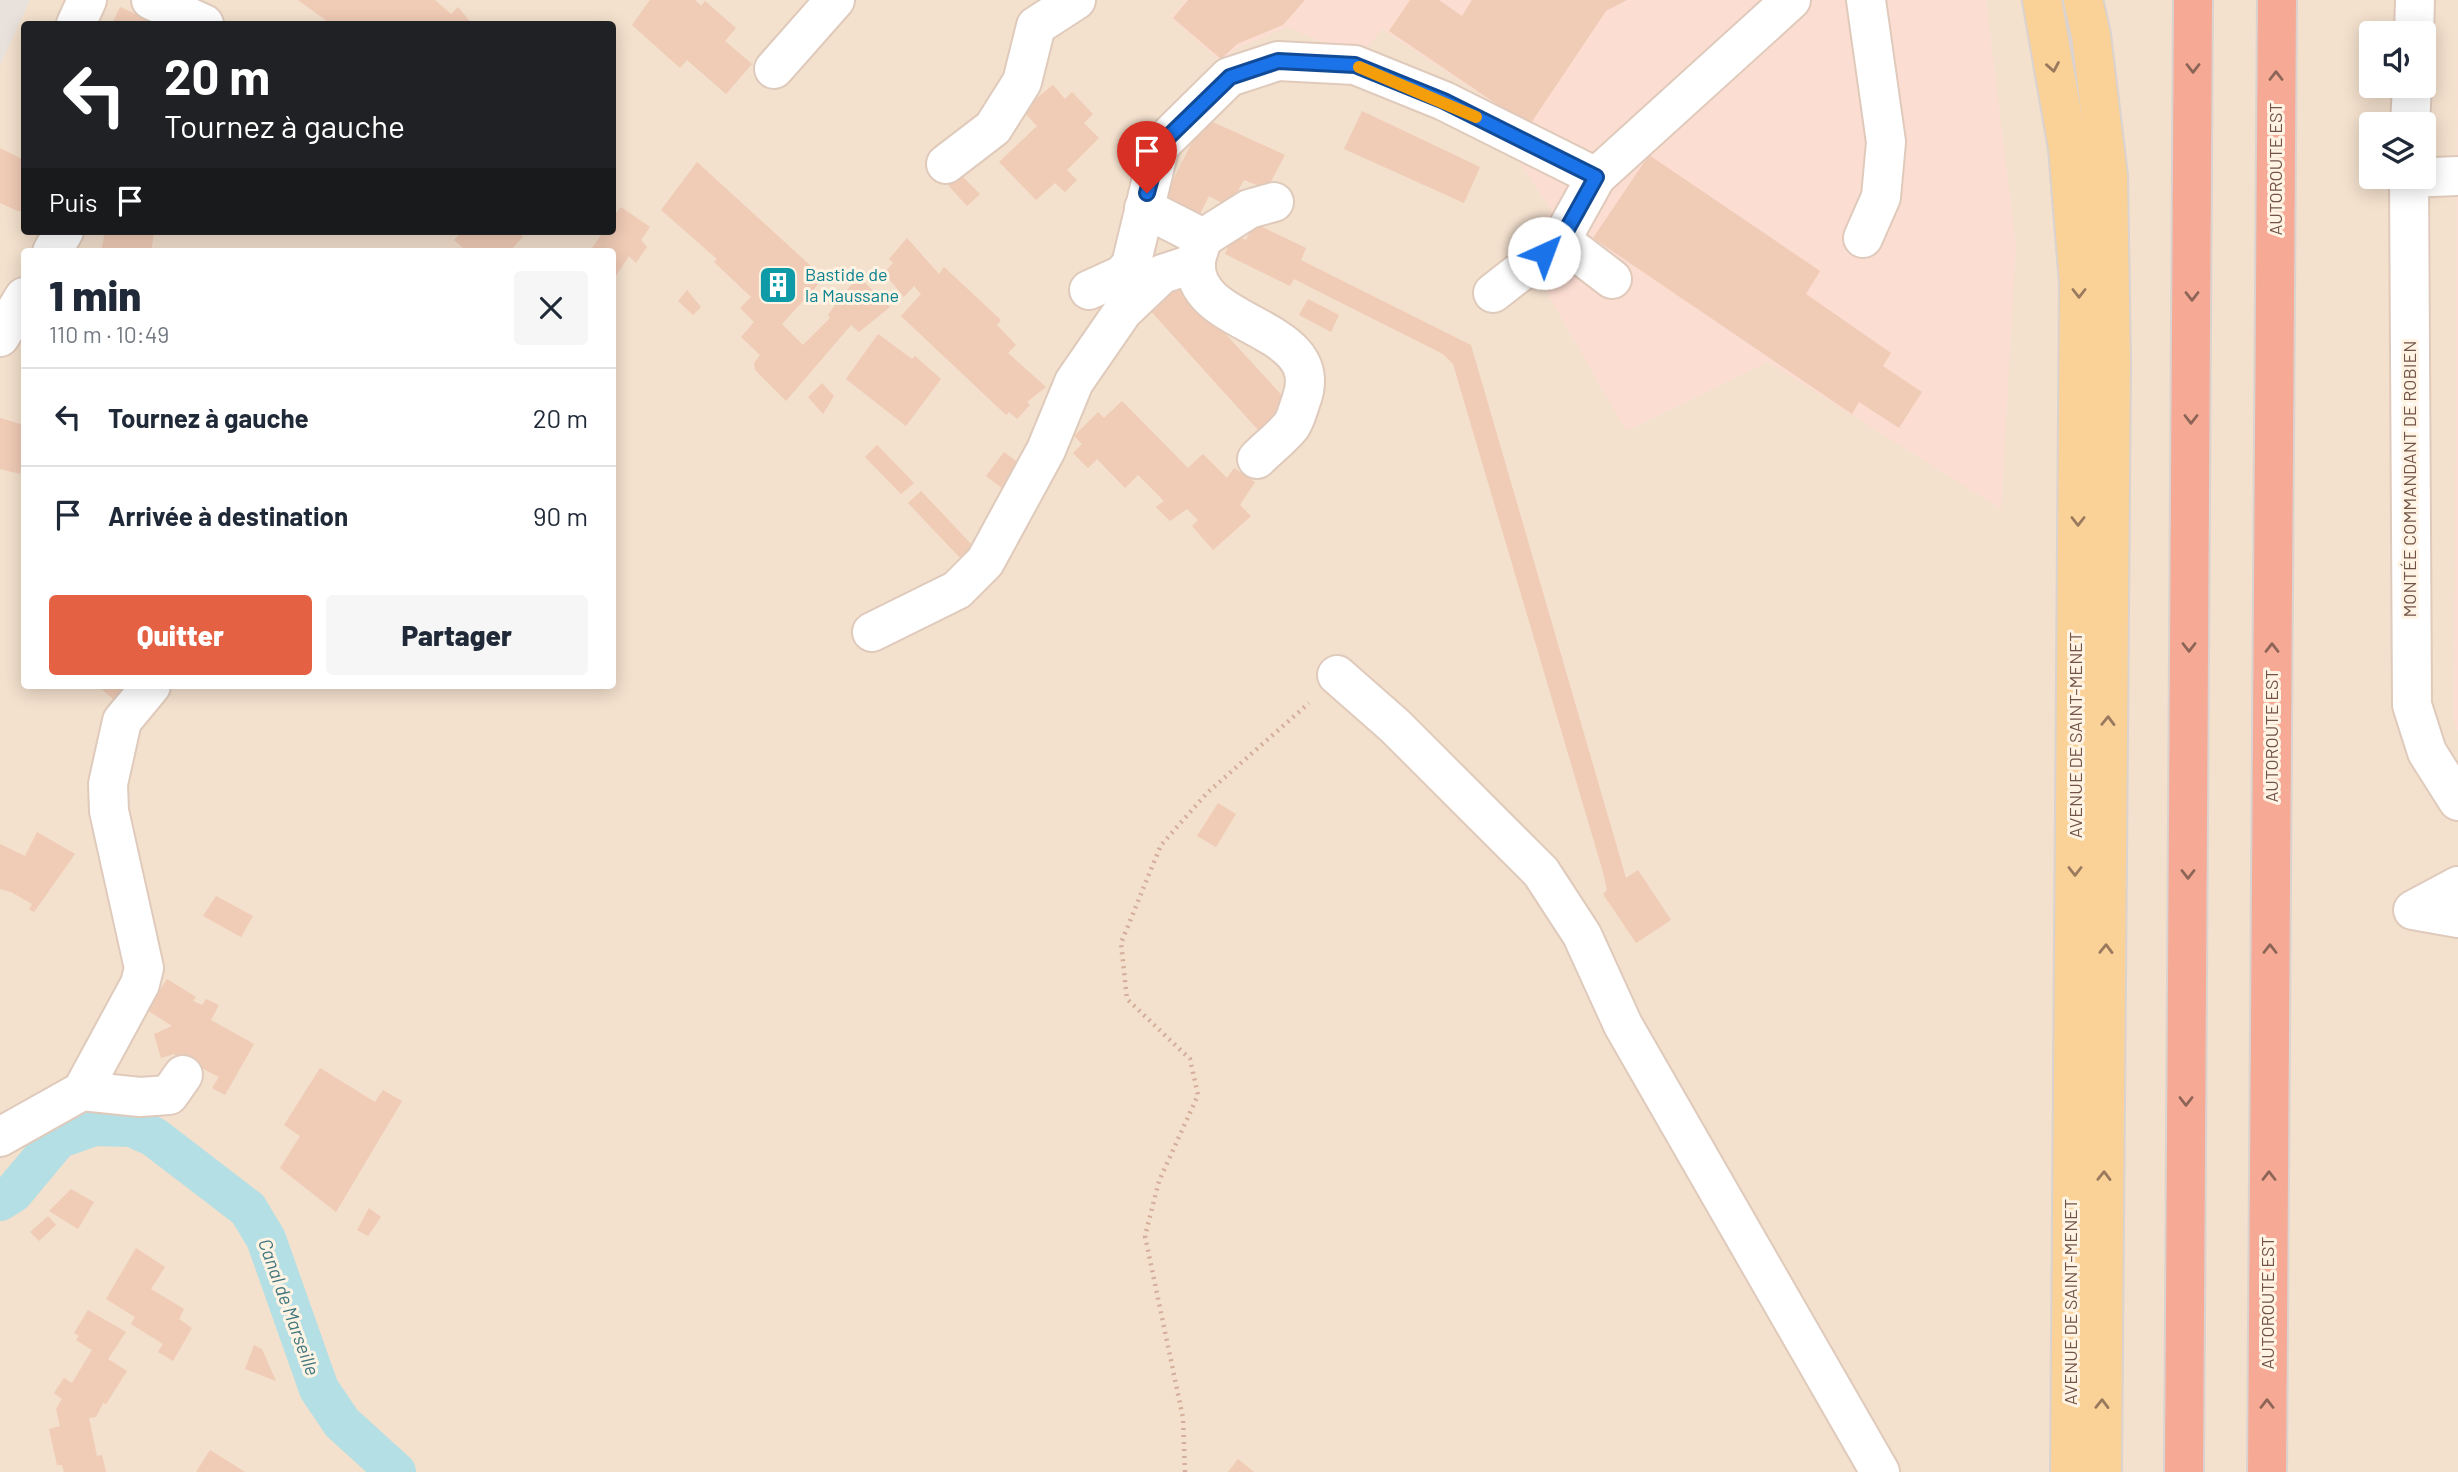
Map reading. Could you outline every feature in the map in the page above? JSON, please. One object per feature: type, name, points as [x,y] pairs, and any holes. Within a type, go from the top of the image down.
[{"type":"highway","points":[[2184,1472],[2193,0]]},
{"type":"highway","name":"AUTOROUTE EST","points":[[2267,1472],[2277,0]]},
{"type":"main road","name":"AVENUE DE SAINT-MENET","points":[[2042,0],[2068,148],[2079,283],[2070,1472]]},
{"type":"main road","name":"AVENUE DE SAINT-MENET","points":[[2083,0],[2091,35],[2108,176],[2112,362],[2102,1472]]},
{"type":"street","points":[[77,21],[87,0]]},
{"type":"street","points":[[151,0],[197,21]]},
{"type":"street","points":[[774,69],[835,0]]},
{"type":"street","points":[[946,164],[993,128],[1022,82],[1027,13],[1076,0]]},
{"type":"street","points":[[1493,293],[1561,240],[1596,177],[1791,0]]},
{"type":"street","points":[[1863,238],[1881,197],[1886,142],[1866,0]]},
{"type":"street","points":[[2414,21],[2415,0]]},
{"type":"street","points":[[1089,290],[1122,275],[1130,265],[1160,145],[1230,77],[1278,61],[1355,65],[1444,101],[1596,177]]},
{"type":"street","points":[[2436,176],[2458,176]]},
{"type":"street","name":"MONTÉE COMMANDANT DE ROBIEN","points":[[2409,189],[2412,705],[2427,752],[2453,788]]},
{"type":"street","points":[[872,632],[957,590],[985,562],[1046,450],[1074,382],[1116,321],[1162,274],[1199,251],[1249,209],[1274,202]]},
{"type":"street","points":[[1144,208],[1199,251],[1201,285],[1212,299],[1294,351],[1304,369],[1305,390],[1293,424],[1257,459]]},
{"type":"street","points":[[1561,240],[1612,279]]},
{"type":"street","points":[[0,337],[21,302]]},
{"type":"street","points":[[1337,675],[1395,726],[1541,872],[1582,935],[1623,1025],[1880,1472]]},
{"type":"street","points":[[0,1137],[82,1091],[140,985],[144,968],[109,811],[108,784],[122,721],[149,689]]},
{"type":"street","points":[[2458,886],[2398,913],[2458,918]]},
{"type":"street","points":[[82,1091],[140,1097],[169,1095],[183,1075]]},
{"type":"path","points":[[1185,1472],[1183,1418],[1145,1236],[1159,1181],[1198,1096],[1190,1059],[1127,999],[1121,943],[1161,845],[1207,793],[1281,730],[1337,675]]},
{"type":"shaded area","points":[[0,0],[2458,0],[2458,1472],[0,1472]]},
{"type":"shaded area","points":[[0,0],[30,0],[0,66]]},
{"type":"shaded area","points":[[1182,0],[1986,0],[2016,246],[2001,509],[1768,362],[1626,431],[1517,240],[1552,212],[1520,163],[1529,126],[1382,29],[1359,58],[1287,27],[1238,48],[1220,61],[1171,17],[1184,3]]},
{"type":"shaded area","points":[[2458,14],[2458,732],[2454,721]]},
{"type":"building","points":[[298,0],[435,0],[451,14],[458,7],[470,21],[327,21]]},
{"type":"building","points":[[650,0],[695,0],[701,6],[705,1],[736,28],[725,41],[752,64],[726,94],[687,60],[680,68],[632,25]]},
{"type":"building","points":[[1188,0],[1305,0],[1283,25],[1237,44],[1221,59],[1173,18]]},
{"type":"building","points":[[1410,0],[1439,0],[1462,16],[1472,0],[1627,0],[1606,11],[1529,126],[1389,31]]},
{"type":"building","points":[[120,7],[151,21],[113,21]]},
{"type":"building","points":[[1053,85],[1065,99],[1072,92],[1093,114],[1084,123],[1099,138],[1067,170],[1077,180],[1065,192],[1055,183],[1036,200],[999,162],[1037,126],[1022,110]]},
{"type":"building","points":[[1362,111],[1480,167],[1464,203],[1344,149]]},
{"type":"building","points":[[1204,118],[1285,155],[1267,189],[1244,180],[1229,207],[1209,196],[1197,220],[1162,202]]},
{"type":"building","points":[[0,148],[21,158],[21,210],[20,212],[0,203]]},
{"type":"building","points":[[1649,155],[1820,271],[1806,294],[1891,353],[1883,366],[1922,392],[1899,428],[1859,402],[1852,414],[1593,238]]},
{"type":"building","points":[[697,162],[824,278],[782,324],[803,345],[830,318],[828,315],[842,295],[859,277],[890,307],[859,332],[851,325],[786,401],[755,370],[754,363],[760,355],[741,337],[754,322],[740,308],[751,297],[714,262],[717,259],[661,210]]},
{"type":"building","points":[[959,173],[980,194],[967,206],[948,185]]},
{"type":"building","points":[[621,207],[650,227],[641,240],[647,247],[636,263],[629,256],[616,276],[616,248],[592,248],[601,235],[616,235],[616,213]]},
{"type":"building","points":[[1254,223],[1306,248],[1301,260],[1471,345],[1626,878],[1638,870],[1671,920],[1636,943],[1603,894],[1607,890],[1603,872],[1453,364],[1443,354],[1294,279],[1290,286],[1225,254],[1233,234],[1246,240]]},
{"type":"building","points":[[104,235],[154,235],[152,248],[102,248]]},
{"type":"building","points":[[458,235],[523,237],[513,248],[463,248],[454,240]]},
{"type":"building","points":[[907,238],[939,274],[944,267],[1001,320],[997,325],[1016,345],[1008,353],[1046,387],[1027,402],[1030,405],[1017,419],[1009,412],[1006,415],[901,316],[921,294],[914,286],[904,297],[884,273],[893,263],[889,259]]},
{"type":"building","points":[[1177,281],[1288,402],[1259,431],[1148,308]]},
{"type":"building","points":[[687,290],[701,307],[693,315],[678,301]]},
{"type":"building","points":[[1308,299],[1339,315],[1331,332],[1299,315]]},
{"type":"building","points":[[878,334],[912,359],[915,356],[941,379],[906,426],[846,379]]},
{"type":"building","points":[[822,383],[834,396],[823,414],[808,397]]},
{"type":"building","points":[[1122,401],[1188,468],[1203,454],[1227,478],[1234,468],[1255,482],[1240,505],[1251,516],[1213,550],[1192,526],[1198,520],[1187,509],[1170,521],[1156,507],[1164,501],[1138,475],[1125,488],[1097,459],[1088,468],[1073,453],[1082,444],[1074,436],[1098,412],[1104,418]]},
{"type":"building","points":[[0,418],[21,424],[21,470],[20,474],[0,469]]},
{"type":"building","points":[[877,445],[914,483],[901,494],[865,457]]},
{"type":"building","points":[[1004,452],[1020,464],[1002,488],[986,476]]},
{"type":"building","points":[[921,491],[974,547],[965,563],[908,503]]},
{"type":"building","points":[[101,689],[125,689],[114,700]]},
{"type":"building","points":[[1218,803],[1236,814],[1216,847],[1197,836]]},
{"type":"building","points":[[37,832],[75,854],[34,912],[29,909],[32,904],[0,889],[0,844],[25,856]]},
{"type":"building","points":[[216,896],[253,916],[241,937],[203,916]]},
{"type":"building","points":[[167,979],[196,997],[193,1001],[202,1005],[206,999],[219,1005],[211,1020],[254,1044],[225,1095],[212,1088],[219,1077],[174,1054],[161,1058],[154,1034],[172,1026],[147,1010]]},
{"type":"building","points":[[320,1068],[375,1102],[383,1090],[402,1101],[336,1212],[280,1168],[300,1136],[284,1125]]},
{"type":"building","points":[[71,1189],[94,1202],[78,1229],[49,1211]]},
{"type":"building","points":[[369,1208],[381,1217],[368,1236],[357,1230]]},
{"type":"building","points":[[48,1216],[56,1225],[39,1241],[30,1232]]},
{"type":"building","points":[[136,1248],[165,1267],[151,1289],[184,1309],[179,1319],[192,1328],[173,1361],[158,1352],[163,1344],[131,1324],[135,1317],[106,1299]]},
{"type":"building","points":[[88,1310],[126,1332],[108,1359],[127,1371],[96,1417],[89,1418],[97,1456],[102,1455],[106,1472],[64,1472],[62,1465],[57,1465],[49,1429],[60,1426],[56,1409],[62,1399],[54,1393],[64,1378],[72,1383],[92,1350],[76,1340],[79,1336],[74,1333]]},
{"type":"building","points":[[254,1345],[262,1349],[276,1381],[245,1369]]},
{"type":"building","points":[[210,1450],[245,1472],[196,1472]]},
{"type":"building","points":[[1238,1459],[1254,1472],[1228,1472]]},
{"type":"waterway","name":"Canal de Marseille","points":[[0,1201],[13,1193],[58,1139],[94,1126],[132,1127],[154,1137],[248,1209],[266,1239],[319,1389],[342,1423],[396,1472]]},
{"type":"slow traffic","points":[[1359,67],[1444,101],[1476,117]]},
{"type":"place","name":"Bastide de la Maussane","points":[[778,285]]},
{"type":"route","points":[[1147,193],[1160,145],[1230,77],[1278,61],[1308,60],[1355,65],[1444,101],[1596,177],[1561,240],[1544,253]]}]
